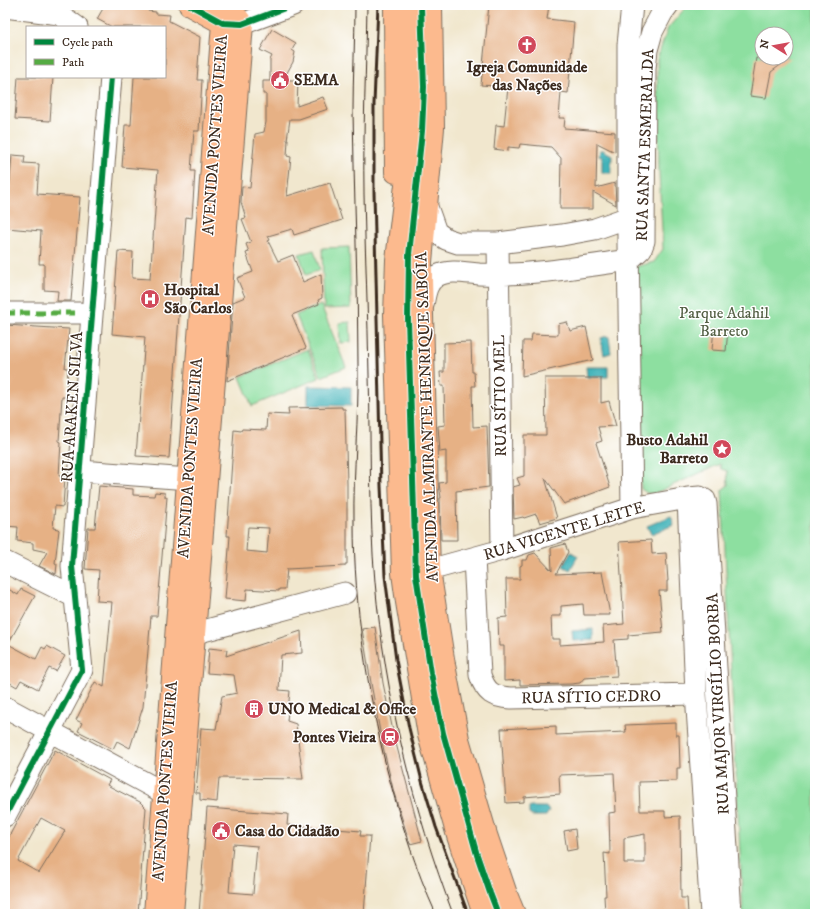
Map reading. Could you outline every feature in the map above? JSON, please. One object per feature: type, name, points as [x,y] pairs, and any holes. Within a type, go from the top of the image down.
[{"type":"main road","points":[[190,5],[231,12]]},
{"type":"main road","points":[[395,5],[397,260]]},
{"type":"main road","name":"AVENIDA ALMIRANTE HENRIQUE SABÓIA","points":[[411,5],[414,83],[412,135],[397,260],[395,315],[403,573],[429,735],[458,836],[484,914]]},
{"type":"main road","name":"AVENIDA ALMIRANTE HENRIQUE SABÓIA","points":[[432,5],[434,128],[421,262],[421,314],[429,570],[444,665],[458,739],[486,834],[506,896],[514,914]]},
{"type":"main road","name":"AVENIDA PONTES VIEIRA","points":[[155,914],[164,793],[186,636],[189,479],[231,12]]},
{"type":"main road","name":"AVENIDA PONTES VIEIRA","points":[[172,914],[186,636],[231,12]]},
{"type":"street","points":[[231,12],[293,5]]},
{"type":"street","points":[[621,5],[628,45]]},
{"type":"street","name":"RUA SANTA ESMERALDA","points":[[632,5],[628,45],[632,508]]},
{"type":"street","name":"RUA SANTA ESMERALDA","points":[[629,260],[641,249],[644,241],[644,84],[647,50],[652,32],[668,5]]},
{"type":"street","points":[[5,7],[61,9],[76,26]]},
{"type":"street","name":"RUA ARAKEN SILVA","points":[[5,816],[82,670],[72,566],[111,78]]},
{"type":"street","points":[[426,204],[436,232],[446,239],[458,243],[498,243],[595,230],[629,217]]},
{"type":"street","name":"RUA SÍTIO MEL","points":[[498,243],[502,550]]},
{"type":"street","points":[[421,314],[429,282],[436,276],[446,272],[498,275],[562,269],[629,260]]},
{"type":"street","points":[[5,313],[80,313]]},
{"type":"street","points":[[80,471],[189,479]]},
{"type":"street","name":"RUA VICENTE LEITE","points":[[429,570],[502,550],[632,508],[694,497]]},
{"type":"street","name":"RUA MAJOR VIRGÍLIO BORBA","points":[[711,914],[696,694],[694,497],[705,500],[706,504],[731,914]]},
{"type":"street","name":"RUA SÍTIO CEDRO","points":[[474,558],[480,675],[488,692],[499,698],[696,694]]},
{"type":"street","points":[[5,562],[75,597]]},
{"type":"street","points":[[186,636],[345,593]]},
{"type":"street","points":[[5,707],[164,793]]},
{"type":"green space","name":"Parque Adahil Barreto","points":[[690,5],[815,5],[815,914],[743,914],[722,490],[728,485],[727,471],[721,469],[720,464],[653,494],[647,493],[641,489],[635,267],[654,262],[663,249],[659,173],[657,59],[668,28],[687,6]]},
{"type":"green space","points":[[349,247],[351,308],[324,309],[322,248]]},
{"type":"green space","points":[[314,250],[320,270],[306,275],[299,254]]},
{"type":"green space","points":[[321,305],[346,367],[321,377],[296,315]]},
{"type":"green space","points":[[350,322],[351,342],[340,343],[339,323]]},
{"type":"green space","points":[[308,349],[319,378],[252,406],[240,377]]},
{"type":"water","points":[[600,150],[612,155],[611,173],[602,173],[602,157],[599,156]]},
{"type":"water","points":[[607,336],[609,337],[611,353],[604,355],[601,338]]},
{"type":"water","points":[[586,367],[608,367],[608,377],[587,377]]},
{"type":"water","points":[[308,386],[351,387],[351,406],[308,405]]},
{"type":"water","points":[[671,516],[674,525],[651,534],[647,526]]},
{"type":"water","points":[[571,552],[578,556],[570,570],[563,566]]},
{"type":"water","points":[[593,629],[593,640],[573,641],[572,631]]},
{"type":"water","points":[[546,807],[549,811],[546,816],[532,816],[529,814],[529,808]]},
{"type":"building","points":[[105,5],[139,5],[139,7],[148,8],[148,11],[156,12],[156,14],[170,15],[169,21],[200,37],[197,80],[202,80],[199,131],[194,131],[191,171],[195,171],[192,218],[186,217],[169,458],[136,456],[145,337],[112,334],[118,251],[133,252],[132,278],[150,279],[158,170],[122,167],[125,125],[131,125],[134,78],[166,78],[166,26],[110,26],[97,19]]},
{"type":"building","points":[[489,5],[549,5],[547,19],[574,22],[568,93],[561,92],[559,118],[565,118],[564,128],[615,132],[615,152],[597,143],[596,188],[615,183],[616,205],[593,192],[593,209],[560,209],[561,158],[551,147],[520,144],[519,148],[508,147],[508,151],[494,149],[496,125],[504,126],[508,87],[481,85]]},
{"type":"building","points":[[272,29],[296,43],[292,50],[295,52],[293,62],[283,80],[295,80],[295,82],[298,82],[297,106],[323,97],[328,109],[299,119],[290,119],[287,140],[287,156],[291,157],[287,196],[330,183],[342,220],[294,235],[292,229],[268,236],[270,240],[268,241],[278,261],[293,255],[303,282],[321,274],[322,298],[318,300],[319,304],[292,315],[306,348],[227,381],[233,302],[245,297],[237,278],[253,272],[246,253],[249,252],[246,244],[251,242],[242,219],[246,218],[241,202],[242,187],[250,188],[255,134],[264,132],[266,122],[266,94],[263,94],[263,81],[270,81],[270,60],[272,56],[260,50]]},
{"type":"building","points":[[755,66],[779,66],[771,72],[766,98],[750,96]]},
{"type":"building","points":[[18,77],[53,78],[50,121],[15,119]]},
{"type":"building","points":[[12,155],[25,156],[24,163],[39,164],[37,194],[80,197],[71,301],[57,301],[58,291],[44,290],[44,264],[39,264],[41,231],[6,228]]},
{"type":"building","points":[[567,322],[570,331],[586,327],[593,360],[522,376],[523,341],[531,341],[532,334],[558,335],[558,324]]},
{"type":"building","points":[[5,325],[69,329],[65,368],[68,368],[66,397],[62,397],[59,441],[61,442],[59,476],[65,477],[63,507],[55,506],[53,528],[59,530],[55,563],[57,564],[56,574],[39,566],[47,552],[33,549],[33,543],[17,541],[18,527],[5,526]]},
{"type":"building","points":[[714,328],[728,330],[726,351],[712,350]]},
{"type":"building","points":[[471,342],[472,372],[474,372],[475,386],[472,386],[473,427],[487,426],[489,487],[456,491],[457,540],[441,540],[441,498],[439,483],[446,482],[446,451],[440,452],[438,426],[445,425],[444,386],[441,386],[440,372],[444,372],[444,343]]},
{"type":"building","points":[[545,378],[601,378],[601,403],[609,401],[616,426],[598,427],[602,441],[596,443],[610,487],[564,504],[545,478],[557,518],[540,523],[536,514],[524,518],[514,519],[513,487],[520,485],[517,478],[524,476],[524,435],[546,435]]},
{"type":"building","points":[[342,407],[342,409],[345,409],[347,564],[345,564],[345,566],[287,569],[285,589],[279,589],[279,591],[247,589],[246,601],[225,599],[230,536],[227,536],[234,430],[266,430],[267,414],[289,415],[288,408]],"holes":[[[248,527],[269,528],[267,553],[246,551]]]},
{"type":"building","points":[[99,486],[133,489],[133,495],[154,496],[155,492],[165,493],[165,497],[167,497],[157,616],[151,616],[143,707],[130,748],[117,741],[113,749],[78,731],[82,723],[76,720],[95,682],[104,687],[112,602],[97,601],[99,570],[85,569],[88,528],[95,528]]},
{"type":"building","points":[[651,540],[652,554],[666,553],[668,581],[667,591],[659,591],[663,632],[628,635],[628,639],[614,640],[617,676],[584,678],[580,683],[571,684],[520,685],[520,680],[504,681],[504,646],[499,646],[498,618],[507,617],[506,579],[520,579],[520,566],[522,565],[522,560],[527,560],[529,555],[535,553],[552,571],[551,548],[565,544],[568,552],[556,574],[602,572],[610,615],[584,615],[583,604],[561,606],[561,616],[551,616],[552,639],[560,639],[560,645],[604,642],[603,626],[624,624],[619,542]]},
{"type":"building","points":[[5,587],[18,595],[21,589],[35,596],[8,644],[36,659],[42,647],[45,649],[47,646],[65,656],[56,671],[49,668],[38,689],[21,680],[17,687],[5,680]]},
{"type":"building","name":"Pontes Vieira","points":[[375,627],[383,683],[394,736],[422,841],[410,844],[394,793],[382,742],[362,629]]},
{"type":"building","name":"UNO Medical & Office","points":[[301,631],[302,653],[281,655],[279,690],[290,691],[287,721],[296,724],[303,779],[219,778],[217,802],[200,800],[200,793],[196,793],[201,728],[216,729],[222,696],[237,693],[234,675],[207,673],[209,648],[227,650],[226,656]]},
{"type":"building","points":[[676,723],[676,735],[679,735],[680,768],[677,768],[677,781],[639,782],[640,811],[665,811],[665,817],[680,816],[681,898],[687,898],[688,914],[605,914],[604,896],[606,896],[604,853],[610,854],[609,813],[616,812],[614,773],[559,775],[560,794],[524,797],[524,802],[506,803],[501,729],[556,726],[556,735],[626,732],[625,725]],"holes":[[[645,834],[645,863],[624,863],[624,838]]]},
{"type":"building","points":[[55,750],[110,780],[107,785],[140,802],[146,808],[138,914],[5,914],[5,844]],"holes":[[[41,818],[65,831],[39,873],[18,861]]]},
{"type":"building","points":[[207,808],[288,814],[287,825],[361,831],[360,836],[370,836],[364,914],[199,914]],"holes":[[[233,844],[257,846],[253,894],[229,892]]]},
{"type":"building","points":[[575,829],[577,849],[567,851],[564,831]]},
{"type":"tram line","points":[[355,5],[353,111],[358,334],[358,405],[354,503],[356,585],[363,647],[373,709],[387,770],[408,843],[436,914]]},
{"type":"tram line","points":[[367,5],[364,194],[369,352],[371,504],[375,582],[386,667],[403,751],[425,833],[453,914]]},
{"type":"railway","points":[[378,5],[374,104],[374,192],[381,486],[385,576],[396,660],[409,728],[422,781],[436,827],[468,914]]},
{"type":"marked path","points":[[5,313],[80,313]]},
{"type":"cycle path","points":[[190,5],[223,23],[242,24],[293,5]]},
{"type":"cycle path","points":[[421,5],[424,87],[422,131],[409,255],[408,319],[416,575],[431,673],[443,733],[477,855],[498,914]]},
{"type":"cycle path","points":[[5,816],[82,670],[72,566],[111,78]]},
{"type":"place","name":"Igreja Comunidade das Nações","points":[[527,45]]},
{"type":"place","name":"SEMA","points":[[280,80]]},
{"type":"place","name":"Hospital São Carlos","points":[[150,299]]},
{"type":"place","name":"Busto Adahil Barreto","points":[[722,449]]},
{"type":"place","name":"UNO Medical & Office","points":[[254,709]]},
{"type":"place","name":"Pontes Vieira","points":[[390,737]]},
{"type":"place","name":"Casa do Cidadão","points":[[221,831]]}]
